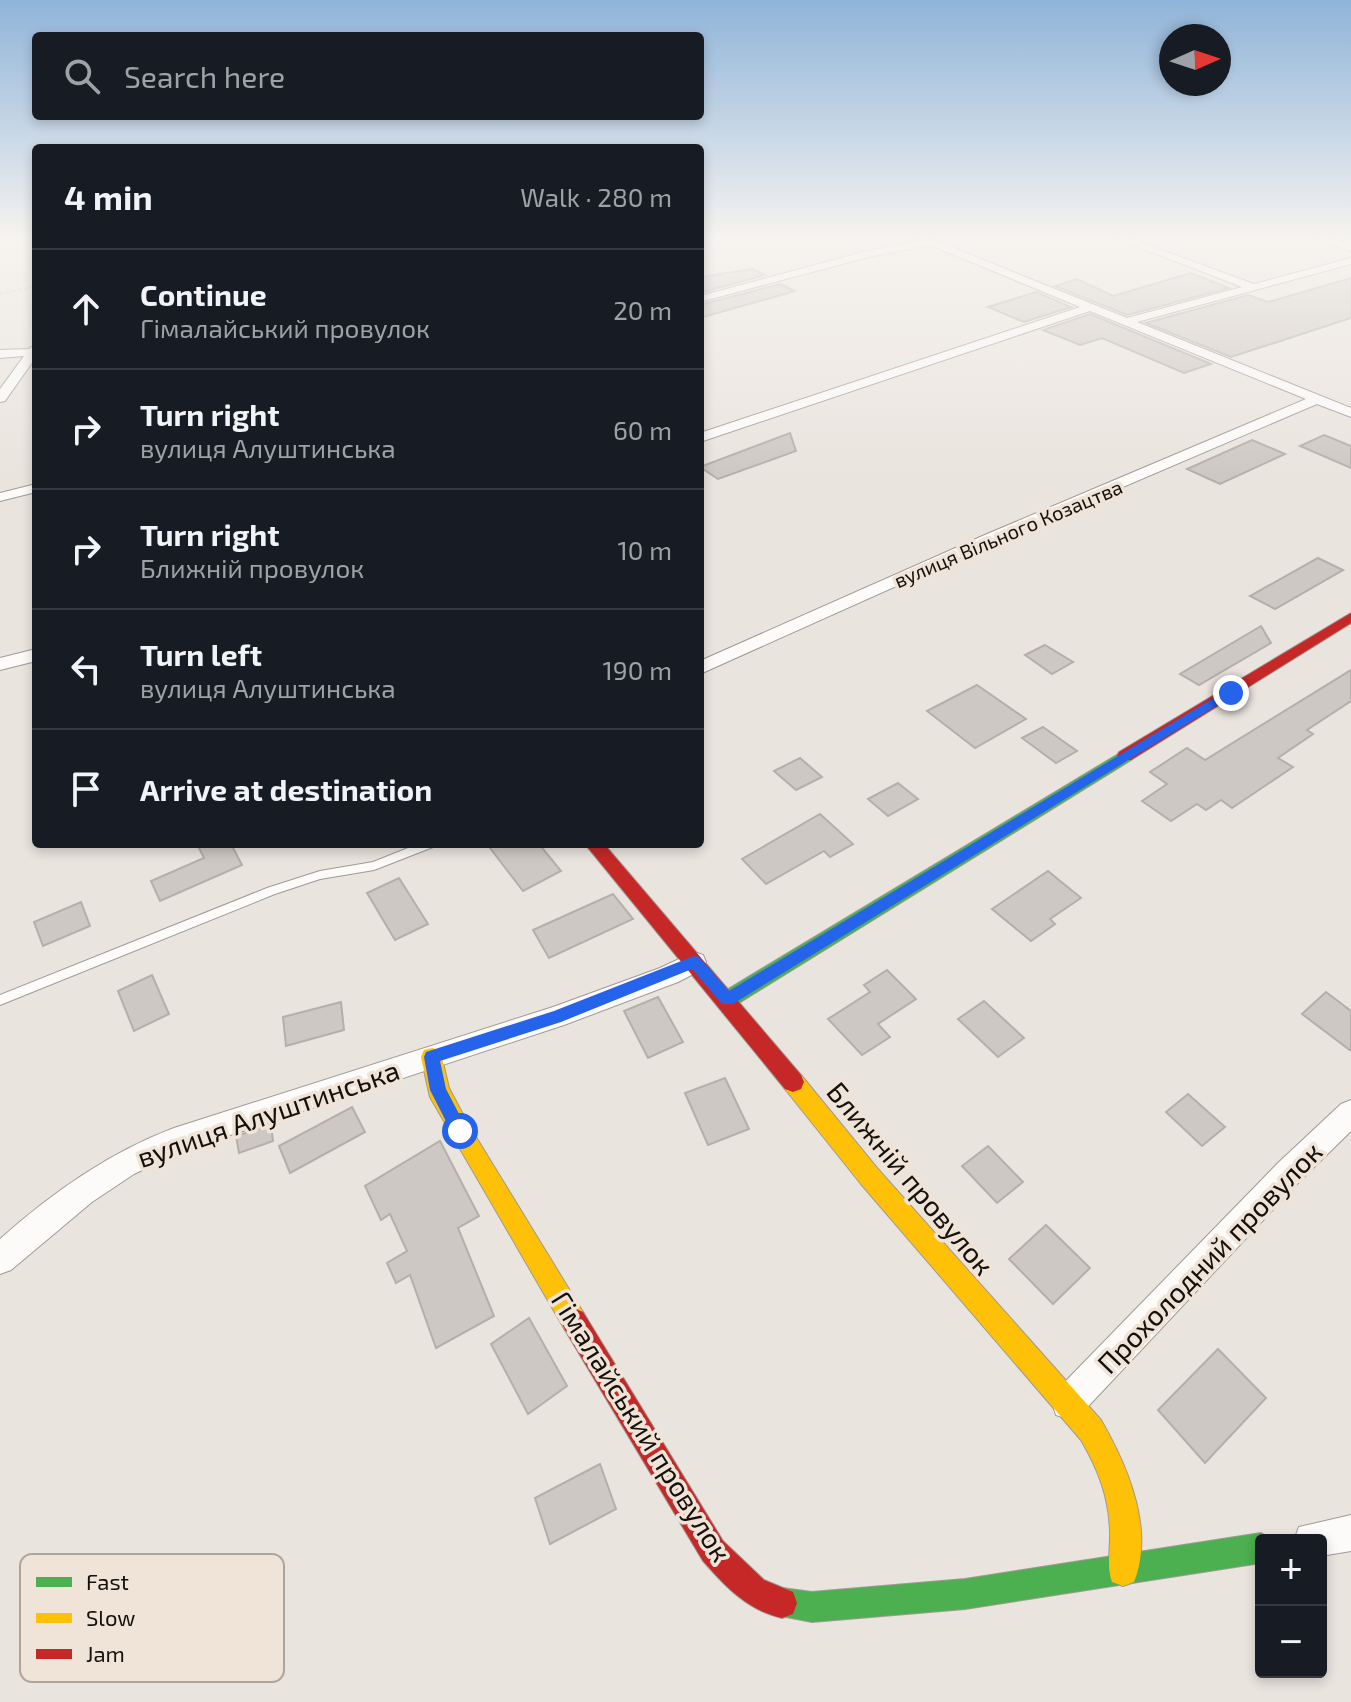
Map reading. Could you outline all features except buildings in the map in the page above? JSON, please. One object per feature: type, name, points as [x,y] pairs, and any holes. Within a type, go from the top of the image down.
[{"type":"street","points":[[704,437],[1062,316]]},
{"type":"street","points":[[1109,316],[1351,413]]},
{"type":"street","points":[[1124,322],[1145,316]]},
{"type":"street","points":[[0,354],[32,351]]},
{"type":"street","points":[[0,398],[32,355]]},
{"type":"street","name":"вулиця Вільного Козацтва","points":[[704,666],[993,537],[1317,399]]},
{"type":"street","points":[[0,497],[32,489]]},
{"type":"street","points":[[727,1000],[1351,617]]},
{"type":"street","points":[[0,664],[32,656]]},
{"type":"street","name":"Ближній провулок","points":[[597,848],[727,1000],[869,1176],[1068,1403],[1112,1461],[1129,1532],[1123,1571]]},
{"type":"street","name":"вулиця Алуштинська","points":[[0,1259],[83,1188],[136,1157],[174,1141],[584,1007],[694,962]]},
{"type":"street","name":"Гімалайський провулок","points":[[432,1057],[438,1090],[460,1131],[713,1551],[740,1579],[773,1602],[812,1607],[965,1594],[1255,1549]]},
{"type":"street","name":"Прохолодний провулок","points":[[1068,1403],[1288,1173],[1351,1113]]},
{"type":"street","points":[[1327,1537],[1351,1533]]},
{"type":"lane","points":[[0,1000],[271,891],[320,875],[374,866],[419,848]]},
{"type":"traffic: fast","points":[[727,1000],[1125,756]]},
{"type":"traffic: fast","points":[[782,1603],[812,1607],[965,1594],[1255,1549]]},
{"type":"traffic: slow","points":[[432,1057],[438,1090],[460,1131],[574,1321]]},
{"type":"traffic: slow","points":[[793,1082],[869,1176],[1091,1430],[1116,1481],[1124,1515],[1123,1571]]},
{"type":"traffic: jam","points":[[1125,756],[1351,617]]},
{"type":"traffic: jam","points":[[597,848],[793,1082]]},
{"type":"traffic: jam","points":[[574,1321],[713,1551],[753,1590],[782,1603]]},
{"type":"route","points":[[460,1131],[438,1090],[432,1057],[627,991],[694,962],[727,1000],[1231,693]]}]
